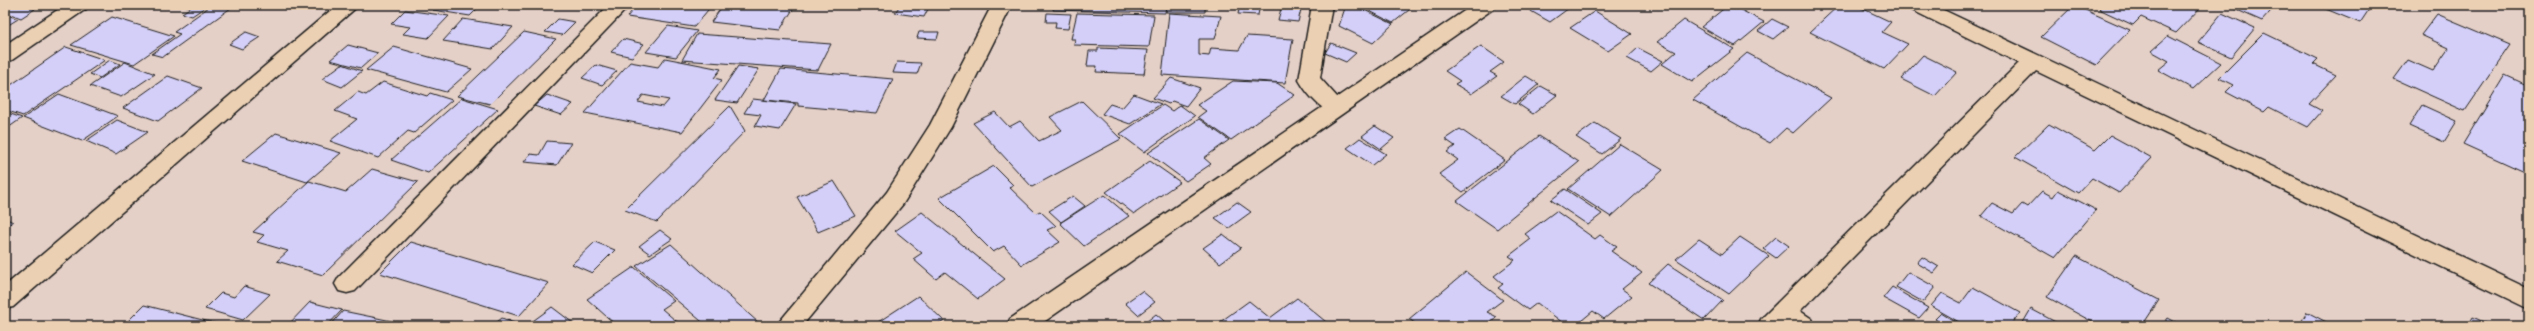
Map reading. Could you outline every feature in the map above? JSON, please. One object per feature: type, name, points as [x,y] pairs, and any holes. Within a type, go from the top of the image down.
[{"type":"street","points":[[5,55],[79,5]]},
{"type":"street","points":[[5,300],[349,5]]},
{"type":"street","points":[[347,284],[620,5]]},
{"type":"street","points":[[788,326],[895,198],[940,127],[1002,5]]},
{"type":"street","points":[[1322,5],[1309,80],[1335,107]]},
{"type":"street","points":[[1019,326],[1335,107],[1486,5]]},
{"type":"street","points":[[1917,5],[2034,60],[2529,300]]},
{"type":"street","points":[[1776,319],[2034,60]]},
{"type":"street","points":[[1776,319],[1803,326]]},
{"type":"building","points":[[12,5],[25,5],[35,9],[21,18],[5,12],[5,9]]},
{"type":"building","points":[[183,5],[208,5],[192,16],[182,13],[191,7]]},
{"type":"building","points":[[212,5],[235,5],[163,57],[152,54],[180,34],[174,32]]},
{"type":"building","points":[[438,5],[481,5],[470,16],[433,10]]},
{"type":"building","points":[[637,5],[712,5],[694,27],[627,17]]},
{"type":"building","points":[[723,5],[795,6],[780,30],[711,22]]},
{"type":"building","points":[[900,5],[930,5],[924,17],[895,13]]},
{"type":"building","points":[[1054,5],[1166,5],[1165,13],[1053,10]]},
{"type":"building","points":[[1167,5],[1205,5],[1205,12],[1166,12]]},
{"type":"building","points":[[1240,5],[1260,5],[1258,15],[1238,14]]},
{"type":"building","points":[[1282,5],[1302,5],[1298,22],[1278,20]]},
{"type":"building","points":[[1346,5],[1354,5],[1393,24],[1373,43],[1339,26]]},
{"type":"building","points":[[1358,5],[1415,5],[1393,23]]},
{"type":"building","points":[[1536,5],[1573,5],[1550,22],[1529,10]]},
{"type":"building","points":[[1724,5],[1738,5],[1735,7],[1764,22],[1735,46],[1701,27],[1727,6]]},
{"type":"building","points":[[1839,5],[1855,5],[1891,22],[1882,32],[1908,44],[1884,69],[1810,32]]},
{"type":"building","points":[[2074,5],[2130,30],[2096,65],[2041,37]]},
{"type":"building","points":[[2103,5],[2203,5],[2176,33],[2141,17],[2133,25],[2099,9]]},
{"type":"building","points":[[2226,5],[2276,5],[2262,21]]},
{"type":"building","points":[[2316,5],[2372,5],[2360,23]]},
{"type":"building","points":[[405,10],[449,16],[428,38],[403,34],[410,27],[391,24]]},
{"type":"building","points":[[1595,11],[1632,34],[1608,51],[1570,28]]},
{"type":"building","points":[[1047,13],[1071,14],[1068,29],[1055,28],[1056,22],[1046,22]]},
{"type":"building","points":[[1077,13],[1154,15],[1149,47],[1074,45],[1075,39],[1071,39]]},
{"type":"building","points":[[1169,13],[1221,16],[1215,39],[1199,39],[1199,55],[1209,56],[1211,48],[1239,50],[1247,36],[1293,39],[1285,83],[1162,75]]},
{"type":"building","points":[[2222,13],[2255,28],[2231,57],[2198,42]]},
{"type":"building","points":[[5,14],[18,19],[5,27]]},
{"type":"building","points":[[2437,14],[2510,45],[2465,111],[2394,79],[2408,60],[2433,71],[2449,48],[2421,35]]},
{"type":"building","points":[[112,17],[174,36],[134,64],[71,45]]},
{"type":"building","points":[[463,19],[513,27],[493,49],[443,41]]},
{"type":"building","points":[[558,19],[575,22],[562,35],[545,32]]},
{"type":"building","points":[[1772,19],[1788,27],[1773,39],[1758,31]]},
{"type":"building","points":[[1684,20],[1734,49],[1692,82],[1662,64],[1676,52],[1657,42]]},
{"type":"building","points":[[668,26],[697,31],[676,57],[646,52]]},
{"type":"building","points":[[246,32],[260,37],[242,49],[229,44]]},
{"type":"building","points":[[524,32],[556,39],[490,104],[457,96]]},
{"type":"building","points":[[919,32],[939,32],[937,39],[917,38]]},
{"type":"building","points":[[2264,33],[2318,59],[2313,64],[2336,75],[2309,104],[2322,111],[2308,127],[2269,107],[2264,112],[2226,92],[2233,85],[2219,78]]},
{"type":"building","points":[[697,34],[831,44],[818,70],[682,60]]},
{"type":"building","points":[[2168,36],[2221,63],[2193,89],[2158,70],[2169,61],[2151,51]]},
{"type":"building","points":[[623,39],[644,44],[632,57],[611,52]]},
{"type":"building","points":[[1331,43],[1356,53],[1346,62],[1325,53]]},
{"type":"building","points":[[348,45],[378,53],[361,68],[330,60]]},
{"type":"building","points":[[1481,46],[1504,62],[1490,72],[1497,76],[1471,94],[1455,84],[1460,81],[1445,71]]},
{"type":"building","points":[[66,47],[105,60],[23,116],[5,110],[5,89]]},
{"type":"building","points":[[394,47],[472,69],[446,92],[366,70]]},
{"type":"building","points":[[1098,48],[1148,50],[1144,74],[1096,72],[1097,66],[1087,66],[1089,51],[1098,51]]},
{"type":"building","points":[[1638,48],[1663,61],[1651,71],[1627,58]]},
{"type":"building","points":[[1747,53],[1831,98],[1793,133],[1786,128],[1770,143],[1693,100]]},
{"type":"building","points":[[1923,55],[1957,72],[1935,96],[1901,79]]},
{"type":"building","points":[[665,58],[721,69],[714,78],[722,80],[682,132],[585,113],[630,62],[658,67]],"holes":[[[643,95],[669,100],[663,107],[638,102]]]},
{"type":"building","points":[[110,60],[120,64],[100,78],[90,74]]},
{"type":"building","points":[[125,62],[155,74],[121,97],[90,86]]},
{"type":"building","points":[[897,62],[921,63],[917,74],[893,73]]},
{"type":"building","points":[[342,64],[362,71],[342,87],[322,79]]},
{"type":"building","points":[[596,65],[617,71],[602,85],[582,78]]},
{"type":"building","points":[[738,66],[759,69],[737,103],[715,100]]},
{"type":"building","points":[[781,69],[893,79],[877,113],[798,106],[798,103],[764,100]]},
{"type":"building","points":[[2505,75],[2529,86],[2529,174],[2463,144]]},
{"type":"building","points":[[168,76],[202,88],[158,121],[123,108]]},
{"type":"building","points":[[1526,76],[1539,84],[1515,104],[1501,96]]},
{"type":"building","points":[[1171,78],[1200,88],[1186,106],[1172,101],[1169,104],[1153,98]]},
{"type":"building","points":[[1233,81],[1277,83],[1295,95],[1231,140],[1198,117],[1206,111],[1197,105]]},
{"type":"building","points":[[383,82],[427,96],[430,93],[452,100],[414,133],[408,131],[378,158],[330,141],[357,119],[335,111],[358,92],[366,95]]},
{"type":"building","points":[[1541,86],[1557,95],[1533,114],[1518,104]]},
{"type":"building","points":[[59,94],[118,116],[82,141],[23,118]]},
{"type":"building","points":[[1134,94],[1161,104],[1130,124],[1102,114],[1110,104],[1122,108]]},
{"type":"building","points":[[547,95],[573,104],[561,115],[534,106]]},
{"type":"building","points":[[462,98],[498,109],[428,173],[391,160]]},
{"type":"building","points":[[753,99],[796,104],[780,130],[755,126],[761,115],[744,113]]},
{"type":"building","points":[[1082,101],[1121,139],[1032,187],[973,123],[995,112],[1009,127],[1020,121],[1039,141],[1062,130],[1050,117]]},
{"type":"building","points":[[1163,105],[1172,111],[1180,105],[1195,116],[1144,152],[1120,134]]},
{"type":"building","points":[[2422,105],[2457,121],[2444,142],[2409,126]]},
{"type":"building","points":[[730,106],[745,131],[657,222],[625,210]]},
{"type":"building","points":[[5,112],[22,118],[5,130]]},
{"type":"building","points":[[1199,119],[1229,140],[1204,158],[1211,164],[1186,181],[1148,153]]},
{"type":"building","points":[[117,120],[148,132],[116,154],[86,141]]},
{"type":"building","points":[[1595,123],[1621,139],[1602,154],[1576,137]]},
{"type":"building","points":[[2049,124],[2095,150],[2110,135],[2152,158],[2119,193],[2092,178],[2078,193],[2015,157]]},
{"type":"building","points":[[1375,126],[1394,138],[1381,149],[1362,136]]},
{"type":"building","points":[[1460,129],[1505,160],[1463,192],[1439,174],[1458,160],[1447,152],[1455,146],[1445,139]]},
{"type":"building","points":[[276,133],[341,153],[307,182],[242,161]]},
{"type":"building","points":[[1539,136],[1579,162],[1497,229],[1457,201]]},
{"type":"building","points":[[1360,138],[1386,154],[1372,165],[1347,148]]},
{"type":"building","points":[[547,141],[571,143],[557,165],[524,162],[530,154],[539,155]]},
{"type":"building","points":[[1620,144],[1663,170],[1611,217],[1568,189]]},
{"type":"building","points":[[1150,161],[1180,182],[1134,214],[1106,192]]},
{"type":"building","points":[[994,166],[1013,185],[1009,187],[1036,213],[1040,211],[1056,226],[1047,230],[1060,242],[1022,265],[1004,246],[993,252],[939,198]]},
{"type":"building","points":[[372,169],[418,182],[323,275],[277,261],[288,251],[257,242],[264,235],[253,232],[309,181],[346,192]]},
{"type":"building","points":[[834,181],[856,216],[818,232],[797,197]]},
{"type":"building","points":[[1565,189],[1602,214],[1588,225],[1551,200]]},
{"type":"building","points":[[2058,190],[2096,210],[2055,258],[1981,216],[1992,203],[2013,214],[2022,204],[2027,207],[2042,191],[2053,197]]},
{"type":"building","points":[[1104,195],[1129,216],[1084,246],[1060,223]]},
{"type":"building","points":[[1073,196],[1085,206],[1061,222],[1049,211]]},
{"type":"building","points":[[1237,202],[1251,212],[1229,228],[1215,218]]},
{"type":"building","points":[[1556,211],[1595,239],[1600,235],[1617,247],[1611,251],[1642,273],[1622,289],[1632,296],[1604,319],[1593,311],[1575,326],[1567,326],[1537,303],[1528,310],[1498,288],[1503,284],[1494,276],[1515,260],[1509,256],[1531,239],[1525,234]]},
{"type":"building","points":[[922,212],[1005,279],[978,299],[945,272],[936,279],[913,259],[922,253],[895,231]]},
{"type":"building","points":[[5,218],[13,222],[5,227]]},
{"type":"building","points":[[660,230],[672,239],[650,254],[639,246]]},
{"type":"building","points":[[1223,234],[1241,248],[1220,263],[1203,248]]},
{"type":"building","points":[[1740,237],[1769,256],[1729,294],[1676,259],[1699,239],[1722,254]]},
{"type":"building","points":[[1776,237],[1789,246],[1776,258],[1763,249]]},
{"type":"building","points":[[411,242],[549,283],[519,316],[380,273]]},
{"type":"building","points":[[595,242],[615,250],[592,273],[572,264]]},
{"type":"building","points":[[671,244],[760,324],[707,326],[636,266]]},
{"type":"building","points":[[2076,256],[2159,300],[2142,326],[2100,326],[2047,297]]},
{"type":"building","points":[[1922,257],[1939,267],[1934,273],[1917,263]]},
{"type":"building","points":[[1668,264],[1723,300],[1704,320],[1648,283]]},
{"type":"building","points":[[634,267],[674,301],[662,309],[682,326],[617,326],[587,299]]},
{"type":"building","points":[[1466,272],[1503,300],[1487,312],[1497,317],[1487,326],[1419,326],[1409,319]]},
{"type":"building","points":[[1908,272],[1935,287],[1923,302],[1896,287]]},
{"type":"building","points":[[244,286],[270,294],[243,320],[205,309],[221,293],[234,297]]},
{"type":"building","points":[[1892,287],[1928,308],[1919,318],[1883,298]]},
{"type":"building","points":[[1973,287],[2020,313],[2010,326],[1966,326],[1931,306],[1942,293],[1961,303]]},
{"type":"building","points":[[1142,291],[1155,302],[1138,315],[1125,303]]},
{"type":"building","points":[[918,296],[944,321],[936,326],[872,326]]},
{"type":"building","points":[[1297,298],[1331,326],[1224,326],[1220,322],[1249,301],[1270,318]]},
{"type":"building","points":[[310,302],[342,310],[327,326],[287,326]]},
{"type":"building","points":[[144,305],[226,326],[123,326]]},
{"type":"building","points":[[552,307],[577,326],[526,326]]},
{"type":"building","points":[[2031,309],[2063,326],[2021,326]]},
{"type":"building","points":[[343,311],[416,326],[330,326]]},
{"type":"building","points":[[2307,312],[2334,326],[2299,326]]},
{"type":"building","points":[[1941,313],[1962,326],[1946,326],[1935,319]]},
{"type":"building","points":[[1156,314],[1170,326],[1141,326]]},
{"type":"building","points":[[2473,317],[2492,326],[2468,326]]},
{"type":"building","points":[[502,318],[514,323],[510,326],[492,326]]},
{"type":"building","points":[[2168,318],[2183,326],[2162,326]]}]
